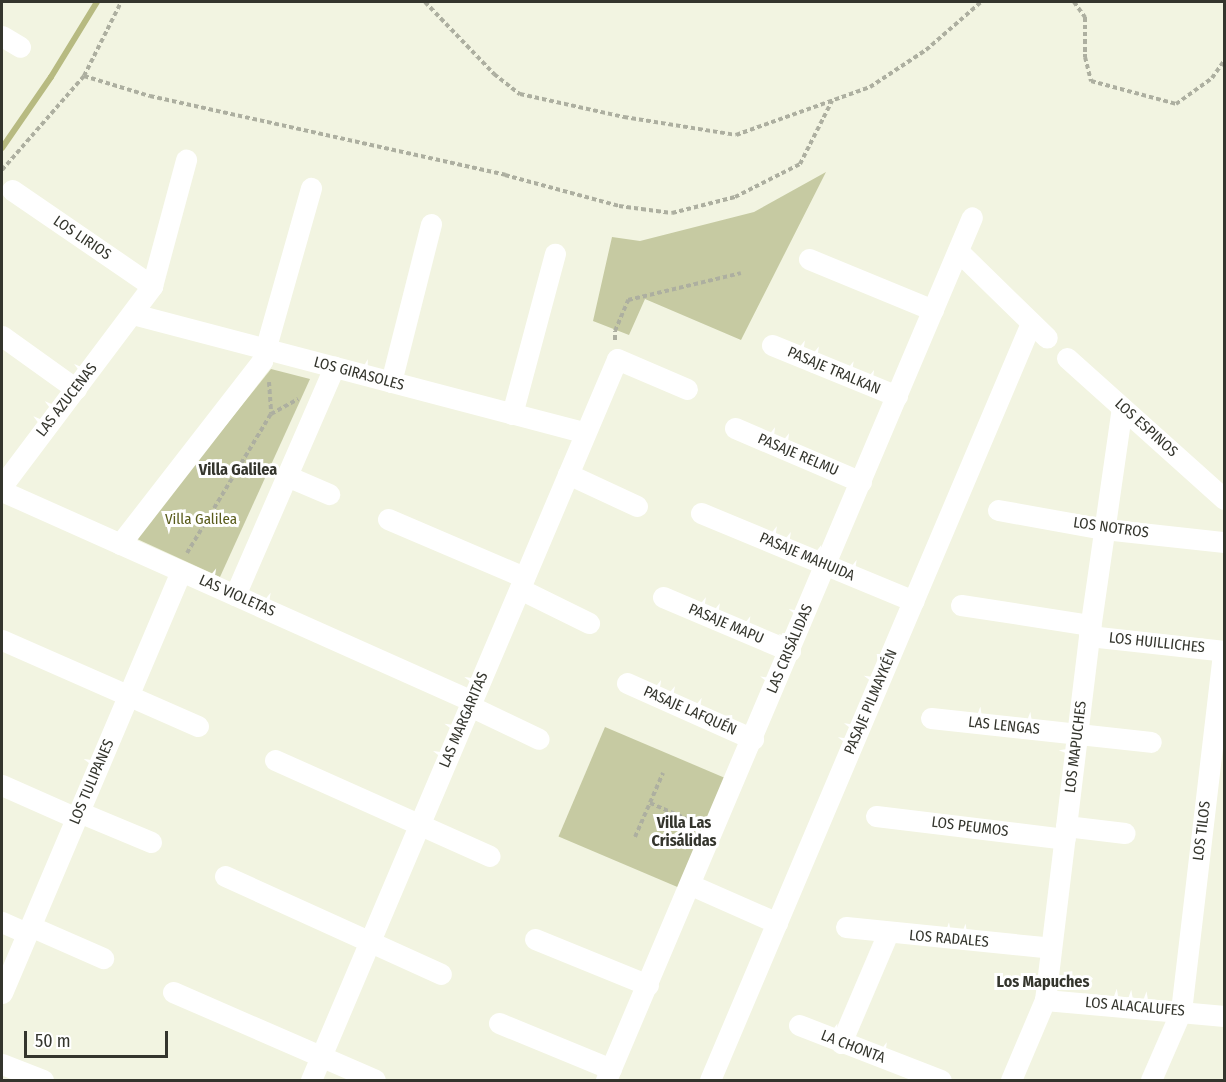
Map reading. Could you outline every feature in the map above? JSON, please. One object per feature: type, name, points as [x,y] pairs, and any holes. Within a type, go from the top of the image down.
[{"type":"street","points":[[2,36],[20,47]]},
{"type":"street","name":"LAS AZUCENAS","points":[[2,486],[134,314],[152,286],[186,160]]},
{"type":"street","points":[[120,544],[256,370],[267,350],[311,188]]},
{"type":"street","name":"LOS LIRIOS","points":[[12,190],[152,286]]},
{"type":"street","name":"LAS CRISÁLIDAS","points":[[609,1075],[972,217]]},
{"type":"street","points":[[391,382],[431,224]]},
{"type":"street","points":[[958,251],[1047,338]]},
{"type":"street","points":[[512,414],[555,254]]},
{"type":"street","points":[[809,259],[933,310]]},
{"type":"street","name":"LOS GIRASOLES","points":[[134,314],[267,350],[331,375],[391,382],[585,433]]},
{"type":"street","name":"PASAJE PILMAYKÉN","points":[[710,1080],[1031,323]]},
{"type":"street","points":[[2,336],[76,389]]},
{"type":"street","name":"PASAJE TRALKAN","points":[[772,345],[897,396]]},
{"type":"street","name":"LOS ESPINOS","points":[[1067,358],[1224,499]]},
{"type":"street","points":[[617,359],[687,389]]},
{"type":"street","name":"LAS MARGARITAS","points":[[311,1080],[617,359]]},
{"type":"street","points":[[235,595],[331,375]]},
{"type":"street","name":"LOS MAPUCHES","points":[[1011,1080],[1046,1000],[1089,630],[1122,407]]},
{"type":"street","name":"PASAJE RELMU","points":[[735,428],[861,482]]},
{"type":"street","points":[[568,474],[637,506]]},
{"type":"street","points":[[287,476],[329,494]]},
{"type":"street","name":"LAS VIOLETAS","points":[[2,491],[471,703],[539,739]]},
{"type":"street","name":"LOS NOTROS","points":[[998,510],[1104,529],[1224,542]]},
{"type":"street","name":"PASAJE MAHUIDA","points":[[701,513],[913,601]]},
{"type":"street","points":[[388,519],[522,583],[589,623]]},
{"type":"street","name":"LOS TULIPANES","points":[[2,993],[182,571]]},
{"type":"street","name":"PASAJE MAPU","points":[[663,597],[790,651]]},
{"type":"street","name":"LOS HUILLICHES","points":[[961,605],[1089,630],[1224,651]]},
{"type":"street","points":[[2,640],[198,726]]},
{"type":"street","name":"LOS TILOS","points":[[1151,1080],[1181,1011],[1224,651]]},
{"type":"street","name":"PASAJE LAFQUÉN","points":[[627,683],[753,739]]},
{"type":"street","name":"LAS LENGAS","points":[[931,718],[1151,742]]},
{"type":"street","points":[[275,760],[490,856]]},
{"type":"street","points":[[2,785],[151,842]]},
{"type":"street","name":"LOS PEUMOS","points":[[876,816],[1065,833],[1125,833]]},
{"type":"street","points":[[225,876],[441,974]]},
{"type":"street","points":[[691,885],[777,923]]},
{"type":"street","points":[[2,922],[103,957]]},
{"type":"street","name":"LOS RADALES","points":[[846,927],[1052,948]]},
{"type":"street","points":[[841,1043],[888,933]]},
{"type":"street","points":[[535,939],[648,985]]},
{"type":"street","points":[[173,992],[375,1080]]},
{"type":"street","name":"LOS ALACALUFES","points":[[1046,1000],[1224,1016]]},
{"type":"street","points":[[499,1023],[609,1075]]},
{"type":"street","name":"LA CHONTA","points":[[799,1025],[941,1080]]},
{"type":"street","points":[[2,1064],[43,1080]]},
{"type":"path","points":[[2,170],[84,76],[122,2]]},
{"type":"path","points":[[425,2],[494,74],[520,94],[736,135],[832,101],[879,81],[926,50],[981,2]]},
{"type":"path","points":[[1074,2],[1084,16],[1085,57],[1091,81],[1176,104],[1212,78],[1224,61]]},
{"type":"path","points":[[84,76],[150,96],[505,175],[619,206],[672,213],[735,197],[801,164],[832,101]]},
{"type":"path","points":[[617,359],[615,332],[628,300],[741,273]]},
{"type":"path","points":[[182,571],[188,552],[271,414],[331,375]]},
{"type":"path","points":[[635,837],[663,772]]},
{"type":"path","points":[[650,803],[714,831]]},
{"type":"green space","points":[[826,172],[741,340],[645,299],[629,335],[593,321],[612,237],[640,241],[754,212]]},
{"type":"green space","name":"Villa Galilea","points":[[271,369],[310,379],[220,577],[135,538]]},
{"type":"green space","name":"Villa Las Crisálidas","points":[[605,727],[727,779],[681,889],[559,837]]},
{"type":"waterway","points":[[2,148],[51,77],[97,2]]},
{"type":"district","name":"Villa Galilea","points":[[238,470]]},
{"type":"district","name":"Villa Las Crisálidas","points":[[684,832]]},
{"type":"district","name":"Los Mapuches","points":[[1043,982]]}]
